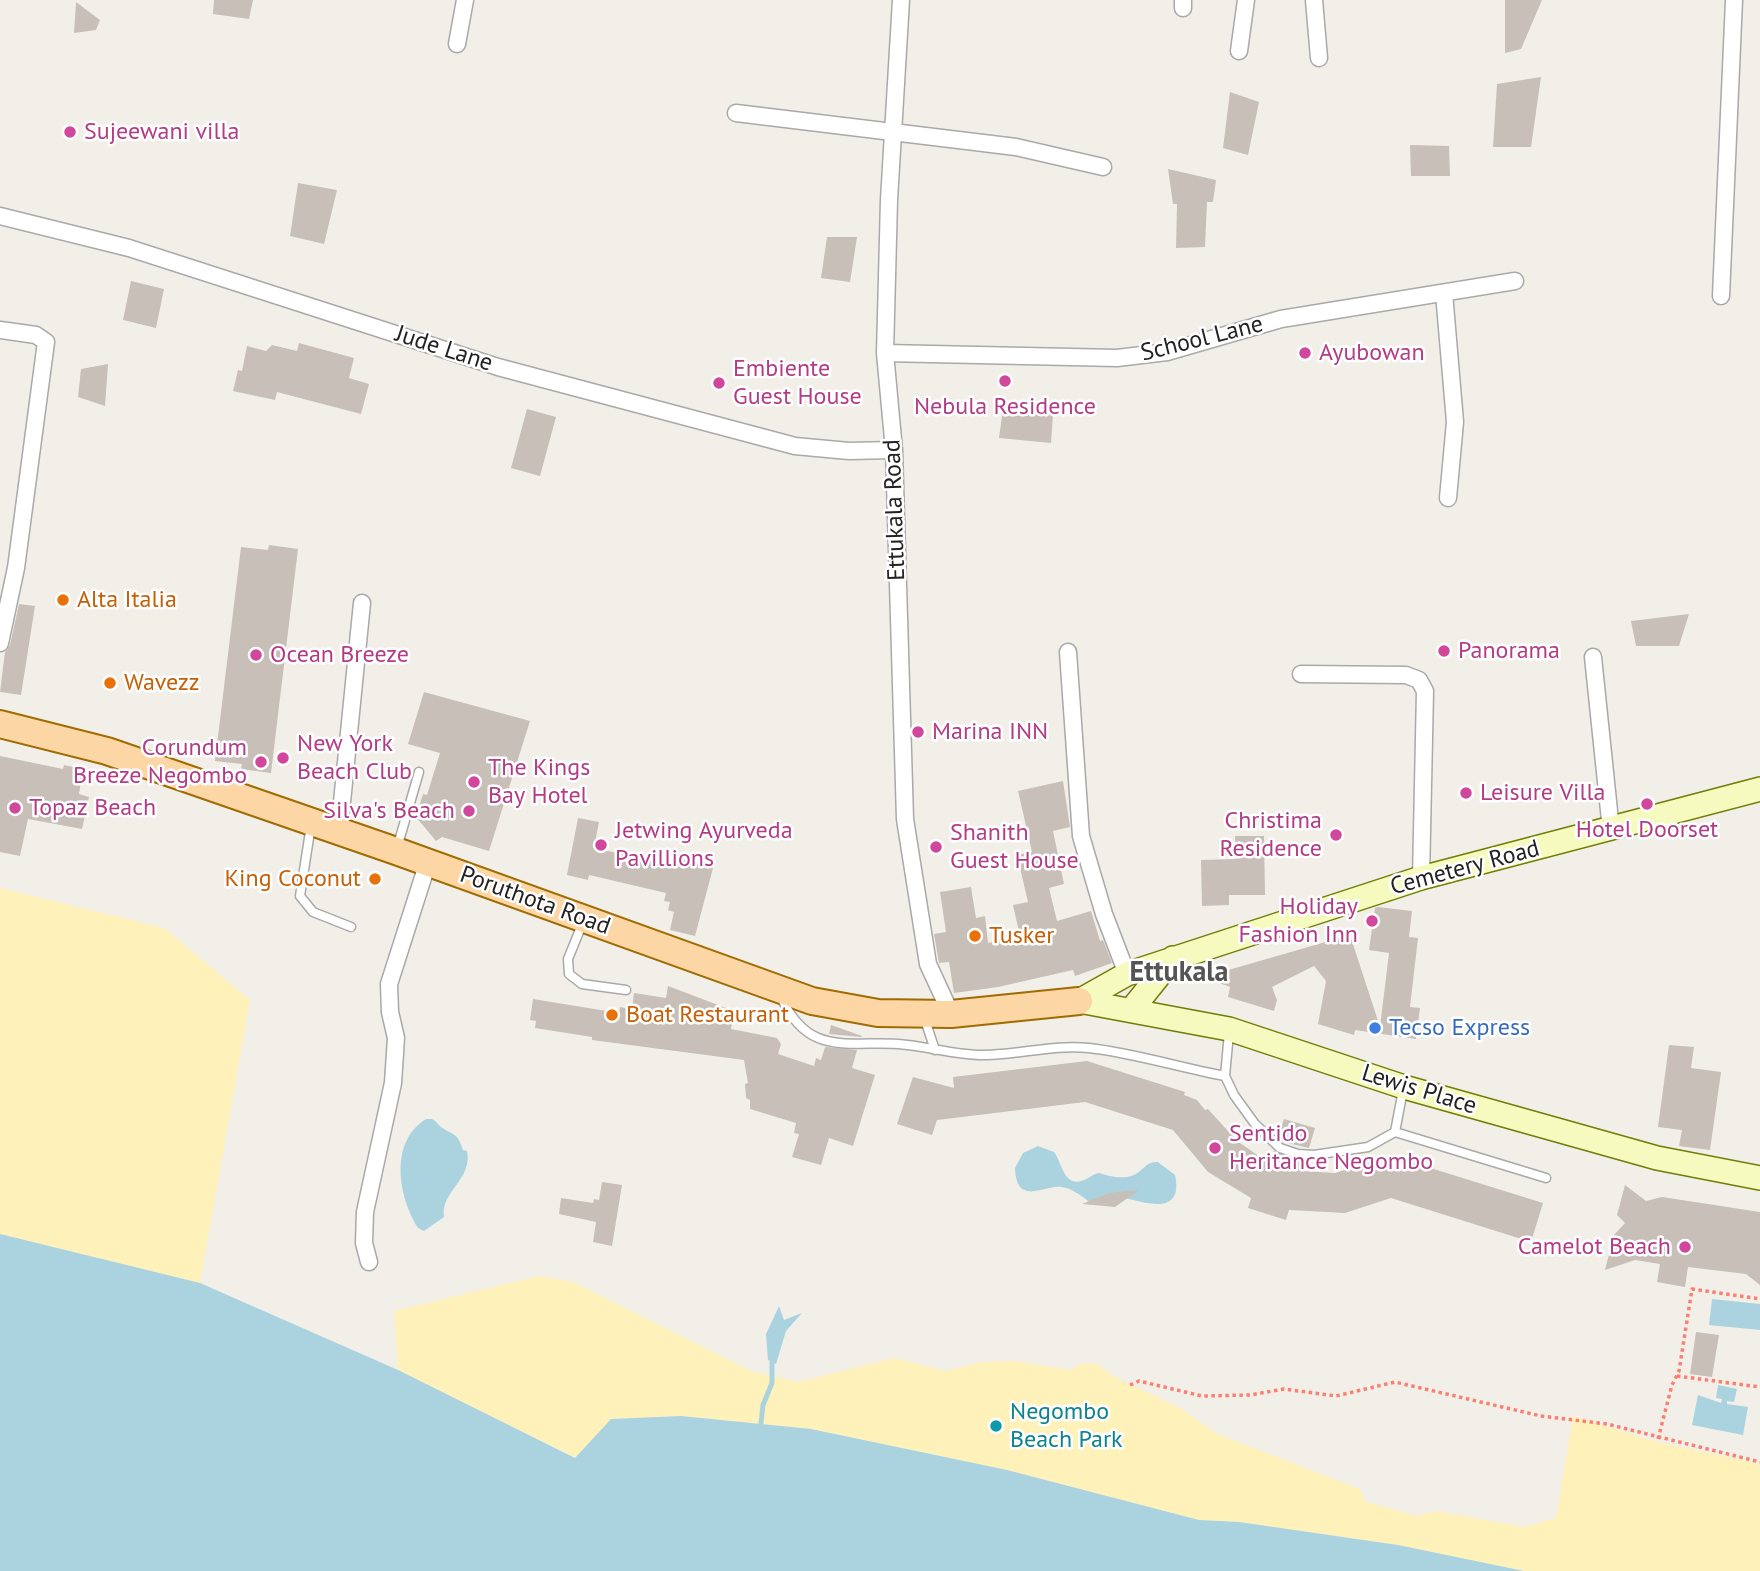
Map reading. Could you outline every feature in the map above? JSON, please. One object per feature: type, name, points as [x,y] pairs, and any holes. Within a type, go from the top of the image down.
[{"type":"main road","name":"Poruthota Road","points":[[0,724],[107,751],[428,862],[812,1001],[864,1010],[951,1014],[1079,1001]]},
{"type":"street","points":[[457,44],[465,0]]},
{"type":"street","name":"Ettukala Road","points":[[901,0],[886,353],[894,450],[905,818],[928,964],[951,1014]]},
{"type":"street","points":[[1239,51],[1245,0]]},
{"type":"street","points":[[1314,0],[1319,58]]},
{"type":"street","points":[[1721,296],[1734,0]]},
{"type":"street","points":[[736,113],[1016,147],[1103,167]]},
{"type":"street","name":"Jude Lane","points":[[0,216],[130,248],[498,367],[795,446],[849,451],[894,450]]},
{"type":"street","name":"School Lane","points":[[886,353],[1117,358],[1167,352],[1281,319],[1515,281]]},
{"type":"street","points":[[1444,293],[1455,422],[1448,498]]},
{"type":"street","points":[[0,330],[36,335],[46,342],[16,568],[0,643]]},
{"type":"street","points":[[339,832],[362,603]]},
{"type":"street","points":[[1068,652],[1081,836],[1104,914],[1127,974]]},
{"type":"street","points":[[1593,657],[1611,830]]},
{"type":"street","points":[[1301,674],[1406,675],[1419,680],[1424,691],[1421,878]]},
{"type":"street","name":"Cemetery Road","points":[[1079,1001],[1127,974],[1421,878],[1760,789]]},
{"type":"street","points":[[369,1262],[364,1243],[365,1212],[393,1083],[396,1038],[390,1012],[389,984],[428,862]]},
{"type":"street","points":[[1132,1009],[1173,958]]},
{"type":"street","name":"Lewis Place","points":[[1079,1001],[1229,1029],[1404,1087],[1657,1158],[1760,1178]]},
{"type":"lane","points":[[396,851],[419,772]]},
{"type":"lane","points":[[312,822],[300,896],[313,912],[351,927]]},
{"type":"lane","points":[[584,919],[568,958],[569,974],[582,984],[626,990]]},
{"type":"lane","points":[[777,988],[792,1020],[813,1037],[843,1045],[900,1044],[985,1055],[1061,1046],[1090,1048],[1225,1076]]},
{"type":"lane","points":[[923,1014],[935,1050]]},
{"type":"lane","points":[[1229,1029],[1225,1076],[1234,1095],[1255,1124],[1280,1148],[1298,1154],[1368,1147],[1395,1132],[1546,1178]]},
{"type":"lane","points":[[1395,1132],[1404,1087]]},
{"type":"path","points":[[1658,1438],[1677,1376],[1692,1289],[1760,1298]]},
{"type":"path","points":[[1677,1376],[1760,1387]]},
{"type":"path","points":[[1130,1385],[1139,1381],[1202,1396],[1250,1395],[1284,1389],[1336,1396],[1395,1382],[1541,1416],[1607,1424],[1760,1462]]},
{"type":"sand","points":[[0,888],[164,928],[250,1000],[200,1283],[0,1234]]},
{"type":"sand","name":"Negombo Beach Park","points":[[539,1276],[573,1282],[751,1371],[798,1382],[894,1358],[945,1371],[982,1362],[1015,1361],[1071,1370],[1081,1363],[1097,1364],[1115,1377],[1180,1408],[1217,1434],[1360,1489],[1366,1502],[1418,1516],[1436,1511],[1524,1527],[1556,1518],[1573,1416],[1654,1441],[1760,1464],[1760,1571],[1524,1571],[1398,1545],[1239,1522],[1199,1520],[1007,1470],[811,1429],[681,1416],[611,1419],[576,1458],[398,1370],[394,1311]]},
{"type":"water","points":[[426,1119],[432,1119],[457,1137],[463,1150],[467,1151],[468,1161],[447,1200],[444,1217],[424,1231],[418,1228],[411,1215],[402,1186],[401,1170],[406,1141],[414,1129]]},
{"type":"water","points":[[1038,1146],[1054,1152],[1064,1173],[1077,1182],[1099,1173],[1116,1177],[1130,1176],[1150,1163],[1158,1162],[1175,1175],[1174,1197],[1161,1204],[1121,1197],[1091,1203],[1065,1188],[1026,1191],[1020,1187],[1015,1168],[1023,1153]]},
{"type":"water","points":[[0,1234],[200,1283],[398,1370],[575,1458],[611,1419],[681,1416],[811,1429],[1007,1470],[1199,1520],[1239,1522],[1398,1545],[1524,1571],[0,1571]]},
{"type":"water","points":[[1712,1299],[1760,1304],[1760,1330],[1709,1325]]},
{"type":"water","points":[[779,1306],[784,1320],[802,1313],[786,1331],[776,1364],[768,1360],[766,1334]]},
{"type":"water","points":[[1718,1385],[1737,1389],[1734,1402],[1727,1401],[1727,1404],[1748,1407],[1743,1435],[1692,1425],[1698,1395],[1721,1403],[1722,1399],[1716,1398]]},
{"type":"building","points":[[214,0],[253,0],[249,19],[213,14]]},
{"type":"building","points":[[1505,0],[1542,0],[1521,49],[1505,53]]},
{"type":"building","points":[[76,2],[100,20],[96,30],[74,33]]},
{"type":"building","points":[[1541,77],[1531,147],[1493,147],[1497,84]]},
{"type":"building","points":[[1230,92],[1259,102],[1248,155],[1223,148]]},
{"type":"building","points":[[1410,145],[1449,146],[1450,176],[1411,176]]},
{"type":"building","points":[[1168,169],[1216,180],[1213,202],[1207,202],[1205,247],[1176,248],[1177,204],[1173,204]]},
{"type":"building","points":[[298,183],[337,190],[324,244],[290,236]]},
{"type":"building","points":[[827,237],[857,237],[850,282],[821,278]]},
{"type":"building","points":[[131,281],[164,289],[156,328],[123,320]]},
{"type":"building","points":[[299,343],[354,358],[349,378],[369,384],[361,414],[277,392],[275,400],[233,391],[238,370],[242,371],[247,346],[266,351],[272,345],[297,351]]},
{"type":"building","points":[[108,364],[105,406],[78,397],[81,369]]},
{"type":"building","points":[[1004,402],[1053,414],[1051,443],[999,438]]},
{"type":"building","points":[[527,409],[556,417],[540,476],[511,468]]},
{"type":"building","name":"Ocean Breeze","points":[[269,545],[298,549],[271,773],[241,769],[242,764],[215,761],[241,547],[268,550]]},
{"type":"building","points":[[19,604],[35,606],[21,695],[0,692],[5,652],[10,645]]},
{"type":"building","points":[[1689,614],[1679,646],[1636,646],[1631,621]]},
{"type":"building","points":[[424,692],[530,721],[489,851],[442,837],[436,841],[416,817],[423,794],[427,795],[440,753],[408,744]]},
{"type":"building","points":[[0,756],[63,769],[64,765],[83,769],[79,794],[89,797],[82,829],[28,819],[20,856],[0,852]]},
{"type":"building","points":[[1063,781],[1070,827],[1053,831],[1064,884],[1049,888],[1057,921],[1091,911],[1100,941],[1103,940],[1112,963],[1075,976],[1073,970],[998,987],[954,993],[949,962],[939,963],[934,934],[946,932],[940,892],[971,887],[976,918],[985,916],[988,943],[1020,936],[1013,905],[1028,902],[1017,855],[1032,852],[1018,791]]},
{"type":"building","points":[[578,818],[599,822],[594,848],[674,865],[675,858],[713,868],[695,936],[670,930],[674,912],[668,910],[670,902],[664,901],[666,893],[589,875],[588,880],[567,875]]},
{"type":"building","points":[[1235,836],[1264,836],[1265,895],[1229,895],[1229,905],[1202,906],[1201,860],[1236,859]]},
{"type":"building","points":[[1375,908],[1412,911],[1409,937],[1418,938],[1410,1007],[1420,1008],[1416,1039],[1355,1030],[1354,1035],[1318,1024],[1326,981],[1314,966],[1272,987],[1277,1000],[1274,1011],[1228,997],[1230,987],[1204,977],[1350,935],[1380,1027],[1389,953],[1369,950]]},
{"type":"building","points":[[668,986],[734,1011],[731,1029],[777,1038],[781,1044],[778,1054],[814,1066],[816,1058],[821,1060],[825,1047],[857,1050],[852,1068],[875,1075],[853,1146],[829,1138],[821,1165],[792,1157],[799,1134],[794,1133],[796,1123],[750,1109],[750,1100],[746,1098],[745,1084],[748,1083],[744,1060],[592,1040],[592,1037],[535,1028],[536,1021],[530,1020],[533,999],[619,1013],[620,1007],[632,1009],[634,993],[666,998]]},
{"type":"building","points":[[831,1025],[862,1036],[829,1034]]},
{"type":"building","points":[[1669,1045],[1694,1047],[1691,1068],[1721,1072],[1710,1150],[1679,1146],[1682,1130],[1658,1127]]},
{"type":"building","name":"Sentido Heritance Negombo","points":[[1087,1061],[1185,1092],[1184,1095],[1197,1100],[1205,1110],[1208,1109],[1237,1141],[1269,1163],[1274,1151],[1305,1161],[1302,1171],[1335,1173],[1376,1160],[1379,1166],[1393,1160],[1407,1164],[1408,1161],[1543,1203],[1531,1242],[1391,1198],[1345,1213],[1289,1210],[1286,1220],[1248,1208],[1251,1198],[1208,1172],[1173,1130],[1085,1102],[937,1120],[932,1135],[897,1124],[913,1077],[954,1088],[953,1077]]},
{"type":"building","points":[[1284,1119],[1315,1128],[1309,1148],[1283,1142],[1278,1137]]},
{"type":"building","points":[[602,1182],[622,1185],[612,1246],[593,1242],[596,1222],[559,1214],[561,1198],[593,1203],[594,1199],[599,1200]]},
{"type":"building","name":"Camelot Beach","points":[[1625,1185],[1646,1201],[1662,1197],[1760,1212],[1760,1285],[1746,1274],[1688,1267],[1685,1287],[1657,1282],[1660,1264],[1635,1260],[1605,1270],[1614,1235],[1625,1223],[1617,1215]]},
{"type":"building","points":[[1139,1190],[1115,1207],[1082,1204],[1109,1193]]},
{"type":"building","points":[[1696,1332],[1719,1335],[1712,1377],[1690,1374]]},
{"type":"waterway","points":[[761,1423],[763,1405],[772,1383],[772,1362]]},
{"type":"place","name":"Sujeewani villa","points":[[70,132]]},
{"type":"place","name":"Ayubowan","points":[[1305,353]]},
{"type":"place","name":"Nebula Residence","points":[[1005,381]]},
{"type":"place","name":"Embiente Guest House","points":[[719,383]]},
{"type":"place","name":"Alta Italia","points":[[63,600]]},
{"type":"place","name":"Panorama","points":[[1444,651]]},
{"type":"place","name":"Ocean Breeze","points":[[256,655]]},
{"type":"place","name":"Wavezz","points":[[110,683]]},
{"type":"place","name":"Marina INN","points":[[918,732]]},
{"type":"place","name":"New York Beach Club","points":[[283,758]]},
{"type":"place","name":"Corundum Breeze Negombo","points":[[261,762]]},
{"type":"place","name":"The Kings Bay Hotel","points":[[474,782]]},
{"type":"place","name":"Leisure Villa","points":[[1466,793]]},
{"type":"place","name":"Hotel Doorset","points":[[1647,804]]},
{"type":"place","name":"Topaz Beach","points":[[15,808]]},
{"type":"place","name":"Silva's Beach","points":[[469,811]]},
{"type":"place","name":"Christima Residence","points":[[1336,835]]},
{"type":"place","name":"Jetwing Ayurveda Pavillions","points":[[601,845]]},
{"type":"place","name":"Shanith Guest House","points":[[936,847]]},
{"type":"place","name":"King Coconut","points":[[375,879]]},
{"type":"place","name":"Holiday Fashion Inn","points":[[1372,921]]},
{"type":"place","name":"Tusker","points":[[975,936]]},
{"type":"place","name":"Boat Restaurant","points":[[612,1015]]},
{"type":"place","name":"Tecso Express","points":[[1375,1028]]},
{"type":"place","name":"Sentido Heritance Negombo","points":[[1215,1148]]},
{"type":"place","name":"Camelot Beach","points":[[1685,1247]]},
{"type":"place","name":"Negombo Beach Park","points":[[996,1426]]},
{"type":"district","name":"Ettukala","points":[[1179,973]]}]
